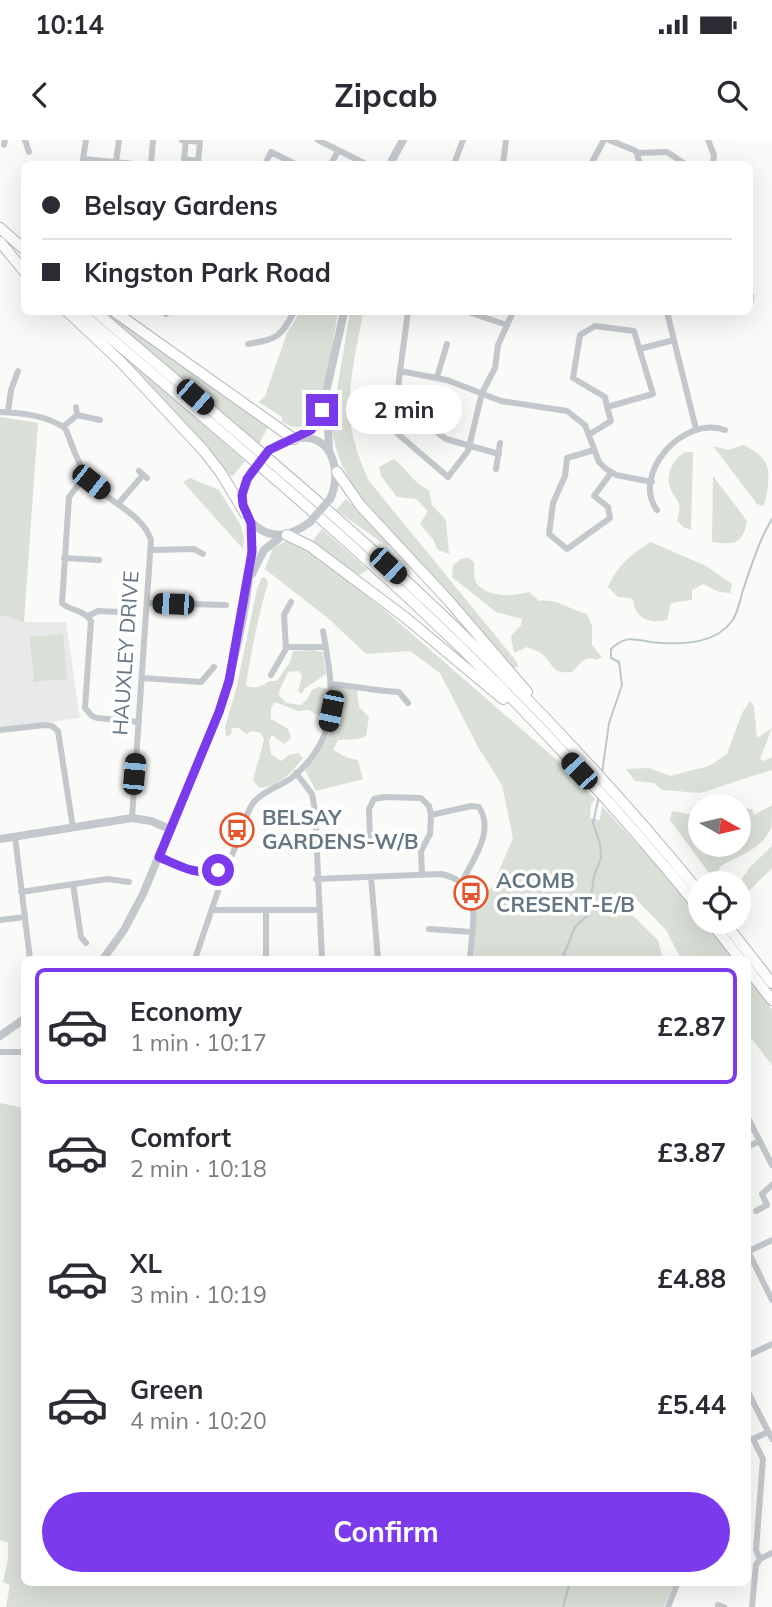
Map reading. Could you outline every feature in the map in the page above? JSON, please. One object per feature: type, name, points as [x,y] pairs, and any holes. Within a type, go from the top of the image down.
[{"type":"highway","points":[[2,237],[21,246]]},
{"type":"highway","points":[[2,237],[21,259]]},
{"type":"highway","points":[[2,237],[21,266]]},
{"type":"highway","points":[[71,315],[121,362],[204,451],[221,473],[248,518]]},
{"type":"highway","points":[[83,315],[384,576],[548,729]]},
{"type":"highway","points":[[99,315],[373,552],[463,635],[688,880]]},
{"type":"highway","points":[[119,315],[296,438]]},
{"type":"highway","points":[[337,472],[360,505],[484,641],[548,729]]},
{"type":"highway","points":[[286,535],[310,546],[548,729]]},
{"type":"highway","points":[[601,787],[688,894]]},
{"type":"highway","points":[[720,934],[738,956]]},
{"type":"highway","points":[[733,934],[751,956]]},
{"type":"highway","points":[[751,956],[772,983]]},
{"type":"highway","points":[[751,973],[772,1000]]},
{"type":"street","points":[[25,140],[29,152]]},
{"type":"street","points":[[86,140],[83,159],[105,161]]},
{"type":"street","points":[[116,161],[119,140]]},
{"type":"street","points":[[151,161],[153,140]]},
{"type":"street","points":[[318,140],[360,161]]},
{"type":"street","points":[[392,161],[403,140]]},
{"type":"street","points":[[455,161],[463,140]]},
{"type":"street","points":[[503,161],[506,140]]},
{"type":"street","points":[[593,161],[606,140],[637,153],[667,152],[680,161]]},
{"type":"street","points":[[708,140],[714,155],[713,161]]},
{"type":"street","points":[[333,161],[338,151]]},
{"type":"street","points":[[266,161],[271,152],[289,161]]},
{"type":"street","points":[[637,153],[639,161]]},
{"type":"street","points":[[248,344],[274,340],[292,315]]},
{"type":"street","points":[[247,586],[264,550],[276,539],[310,522],[330,499],[335,486],[337,472],[329,451],[326,421],[328,390],[343,315]]},
{"type":"street","points":[[408,315],[397,397],[384,416],[384,422],[448,477],[466,456],[470,446],[482,393],[495,368],[498,345],[512,315]]},
{"type":"street","points":[[477,315],[507,325]]},
{"type":"street","points":[[668,315],[696,429]]},
{"type":"street","points":[[590,434],[611,421],[607,407],[605,397],[573,378],[580,335],[594,326],[634,331],[653,394],[607,407]]},
{"type":"street","points":[[639,349],[674,340]]},
{"type":"street","points":[[437,377],[447,344]]},
{"type":"street","points":[[8,412],[11,390],[18,371]]},
{"type":"street","points":[[400,371],[437,377],[501,401],[567,411],[578,418],[590,434],[599,462],[611,473],[652,482]]},
{"type":"street","points":[[105,956],[124,930],[159,857],[219,712],[229,681],[252,552],[242,495],[251,472],[269,450],[311,430],[328,390]]},
{"type":"street","points":[[0,412],[50,420],[64,429],[77,412],[100,420]]},
{"type":"street","points":[[432,423],[446,439],[499,454]]},
{"type":"street","points":[[657,510],[653,502],[652,482],[658,463],[669,445],[696,429],[714,427],[725,430]]},
{"type":"street","name":"HAUXLEY DRIVE","points":[[64,429],[91,482],[118,503],[149,534],[151,550],[132,818]]},
{"type":"street","points":[[296,438],[312,439],[329,451]]},
{"type":"street","points":[[496,469],[500,443]]},
{"type":"street","points":[[594,450],[567,458],[565,476],[553,503],[549,534],[567,549],[610,519],[608,507],[594,496],[611,473]]},
{"type":"street","points":[[86,475],[69,496],[62,603],[88,616],[90,621],[85,708],[97,718],[139,722]]},
{"type":"street","points":[[118,503],[143,475]]},
{"type":"street","points":[[248,518],[264,532],[286,535]]},
{"type":"street","points":[[151,550],[194,548],[203,554]]},
{"type":"street","points":[[64,558],[99,560]]},
{"type":"street","points":[[268,664],[273,672],[283,658],[286,646],[284,615],[291,602]]},
{"type":"street","points":[[147,603],[226,606]]},
{"type":"street","points":[[88,616],[98,611],[119,612]]},
{"type":"street","points":[[159,857],[197,872],[216,871],[230,859],[255,801],[296,773],[326,734],[331,711],[331,684],[323,631]]},
{"type":"street","points":[[286,646],[326,647]]},
{"type":"street","points":[[142,678],[201,682],[214,667]]},
{"type":"street","points":[[331,684],[354,686],[363,690],[399,692],[408,703]]},
{"type":"street","points":[[0,730],[45,725],[58,731],[74,828]]},
{"type":"street","points":[[296,773],[312,794],[317,838],[322,956]]},
{"type":"street","points":[[370,838],[370,803],[379,797],[421,798],[429,806],[431,815],[430,834],[421,851],[422,874]]},
{"type":"street","points":[[431,815],[471,806],[479,807],[481,811],[486,832],[462,882]]},
{"type":"street","points":[[0,839],[132,818],[151,821],[170,829]]},
{"type":"street","points":[[370,828],[378,828]]},
{"type":"street","points":[[15,836],[30,956]]},
{"type":"street","points":[[195,956],[219,888],[216,871]]},
{"type":"street","points":[[317,879],[442,874],[462,882],[470,892],[474,905],[470,956]]},
{"type":"street","points":[[371,877],[378,956]]},
{"type":"street","points":[[22,892],[107,878],[129,882]]},
{"type":"street","points":[[74,884],[81,937],[86,943]]},
{"type":"street","points":[[212,910],[318,910]]},
{"type":"street","points":[[266,911],[266,956]]},
{"type":"street","points":[[0,920],[24,916]]},
{"type":"street","points":[[429,929],[472,932]]},
{"type":"street","points":[[0,1036],[21,1021]]},
{"type":"street","points":[[0,1052],[21,1052]]},
{"type":"street","points":[[751,1124],[772,1165]]},
{"type":"street","points":[[751,1145],[760,1141]]},
{"type":"street","points":[[756,1211],[767,1205],[762,1194],[772,1185]]},
{"type":"street","points":[[751,1250],[772,1240]]},
{"type":"street","points":[[751,1257],[772,1300]]},
{"type":"street","points":[[751,1352],[772,1344]]},
{"type":"street","points":[[751,1398],[772,1439]]},
{"type":"street","points":[[751,1440],[768,1432]]},
{"type":"street","points":[[751,1442],[763,1459],[756,1550],[760,1559]]},
{"type":"street","points":[[763,1459],[772,1454]]},
{"type":"street","points":[[752,1607],[751,1582],[756,1565],[760,1559],[772,1553]]},
{"type":"street","points":[[668,1607],[676,1586]]},
{"type":"shaded area","points":[[109,315],[268,427],[259,444]]},
{"type":"shaded area","points":[[298,315],[337,315],[322,392],[309,419],[297,427],[282,422],[282,417],[259,402],[265,396],[287,333]]},
{"type":"shaded area","points":[[350,315],[362,315],[352,375],[350,413],[356,448],[369,481],[517,662],[518,667],[513,668],[370,511],[345,471],[336,450],[331,426]]},
{"type":"shaded area","points":[[93,330],[245,461],[232,477]]},
{"type":"shaded area","points":[[0,417],[38,423],[24,622],[0,615]]},
{"type":"shaded area","points":[[744,445],[764,460],[768,470],[763,506],[757,504],[713,446],[728,450]]},
{"type":"shaded area","points":[[686,452],[693,452],[691,530],[683,527],[677,520],[680,508],[669,484],[673,465],[678,457]]},
{"type":"shaded area","points":[[394,459],[419,484],[429,490],[432,505],[446,520],[449,554],[438,550],[433,539],[420,524],[428,511],[416,499],[397,497],[381,476],[379,467]]},
{"type":"shaded area","points":[[713,476],[747,521],[740,539],[732,543],[712,542]]},
{"type":"shaded area","points":[[190,478],[219,490],[240,524],[244,538],[243,549],[183,482]]},
{"type":"shaded area","points":[[346,499],[392,546],[385,545],[336,510]]},
{"type":"shaded area","points":[[322,529],[368,570],[359,575],[312,542]]},
{"type":"shaded area","points":[[286,541],[312,552],[389,614],[558,761],[595,799],[591,805],[590,818],[600,820],[602,806],[688,902],[688,934],[714,934],[732,956],[679,956],[666,930],[632,895],[628,911],[658,940],[662,956],[474,956],[475,897],[492,887],[513,838],[502,785],[478,747],[440,673],[410,651],[366,654],[329,619],[265,569],[273,548]]},
{"type":"shaded area","points":[[651,542],[706,566],[732,584],[730,593],[719,592],[703,584],[692,590],[692,600],[671,603],[667,620],[644,619],[637,612],[633,600],[618,597],[608,587],[625,561]]},
{"type":"shaded area","points":[[469,558],[474,562],[476,583],[489,592],[510,595],[529,592],[539,601],[558,603],[587,614],[592,626],[592,645],[602,657],[596,660],[585,659],[572,672],[560,672],[542,654],[527,647],[514,653],[511,636],[521,625],[522,619],[496,612],[452,577],[453,565],[461,559]]},
{"type":"shaded area","points":[[262,577],[266,578],[268,583],[246,686],[258,687],[269,681],[277,681],[290,662],[293,651],[311,650],[323,652],[326,674],[304,689],[302,694],[298,691],[302,676],[299,671],[288,672],[278,694],[286,703],[301,705],[312,690],[318,687],[329,689],[327,713],[319,716],[309,710],[298,711],[275,702],[271,708],[271,719],[288,729],[291,738],[284,744],[272,735],[269,741],[271,754],[281,761],[298,753],[303,758],[279,782],[259,788],[253,780],[264,740],[261,733],[252,731],[246,734],[239,728],[232,728],[231,734],[226,737],[225,727]]},
{"type":"shaded area","points":[[0,615],[24,622],[66,622],[80,718],[0,728]]},
{"type":"shaded area","points":[[63,634],[67,679],[34,682],[30,637]]},
{"type":"shaded area","points":[[334,687],[357,690],[359,707],[369,717],[366,736],[338,740],[333,750],[358,760],[363,779],[316,791],[305,770],[329,732],[334,713]]},
{"type":"shaded area","points":[[750,701],[754,707],[757,738],[772,728],[760,759],[764,761],[772,757],[772,770],[700,793],[662,790],[654,783],[635,781],[626,769],[649,768],[670,776],[709,766],[727,754],[742,713]]},
{"type":"shaded area","points":[[772,805],[771,828],[762,842],[751,850],[751,809],[754,815]]},
{"type":"shaded area","points":[[672,811],[688,814],[688,845],[670,820]]},
{"type":"shaded area","points":[[772,846],[772,868],[751,889],[751,871],[747,871]]},
{"type":"shaded area","points":[[698,858],[736,858],[721,866],[718,871],[707,871]]},
{"type":"shaded area","points":[[751,981],[772,1009],[772,1065],[751,1038]]},
{"type":"shaded area","points":[[0,1103],[21,1107],[21,1586],[673,1586],[664,1607],[6,1607],[10,1585],[3,1582],[8,1543],[0,1540]]},
{"type":"waterway","points":[[602,773],[609,723],[622,685],[619,662],[611,658],[611,649],[630,639],[654,643],[691,642],[718,634],[736,614],[756,554],[772,519]]},
{"type":"waterway","points":[[563,956],[575,927],[589,914],[594,876],[601,858],[600,843],[593,823],[599,796]]},
{"type":"waterway","points":[[563,1607],[569,1586]]},
{"type":"place","name":"BELSAY GARDENS-W/B","points":[[237,830]]},
{"type":"place","name":"ACOMB CRESENT-E/B","points":[[471,893]]},
{"type":"route","points":[[218,870],[197,872],[159,857],[219,712],[229,681],[252,552],[251,523],[245,513],[242,495],[247,479],[269,450],[311,430],[322,410]]}]
